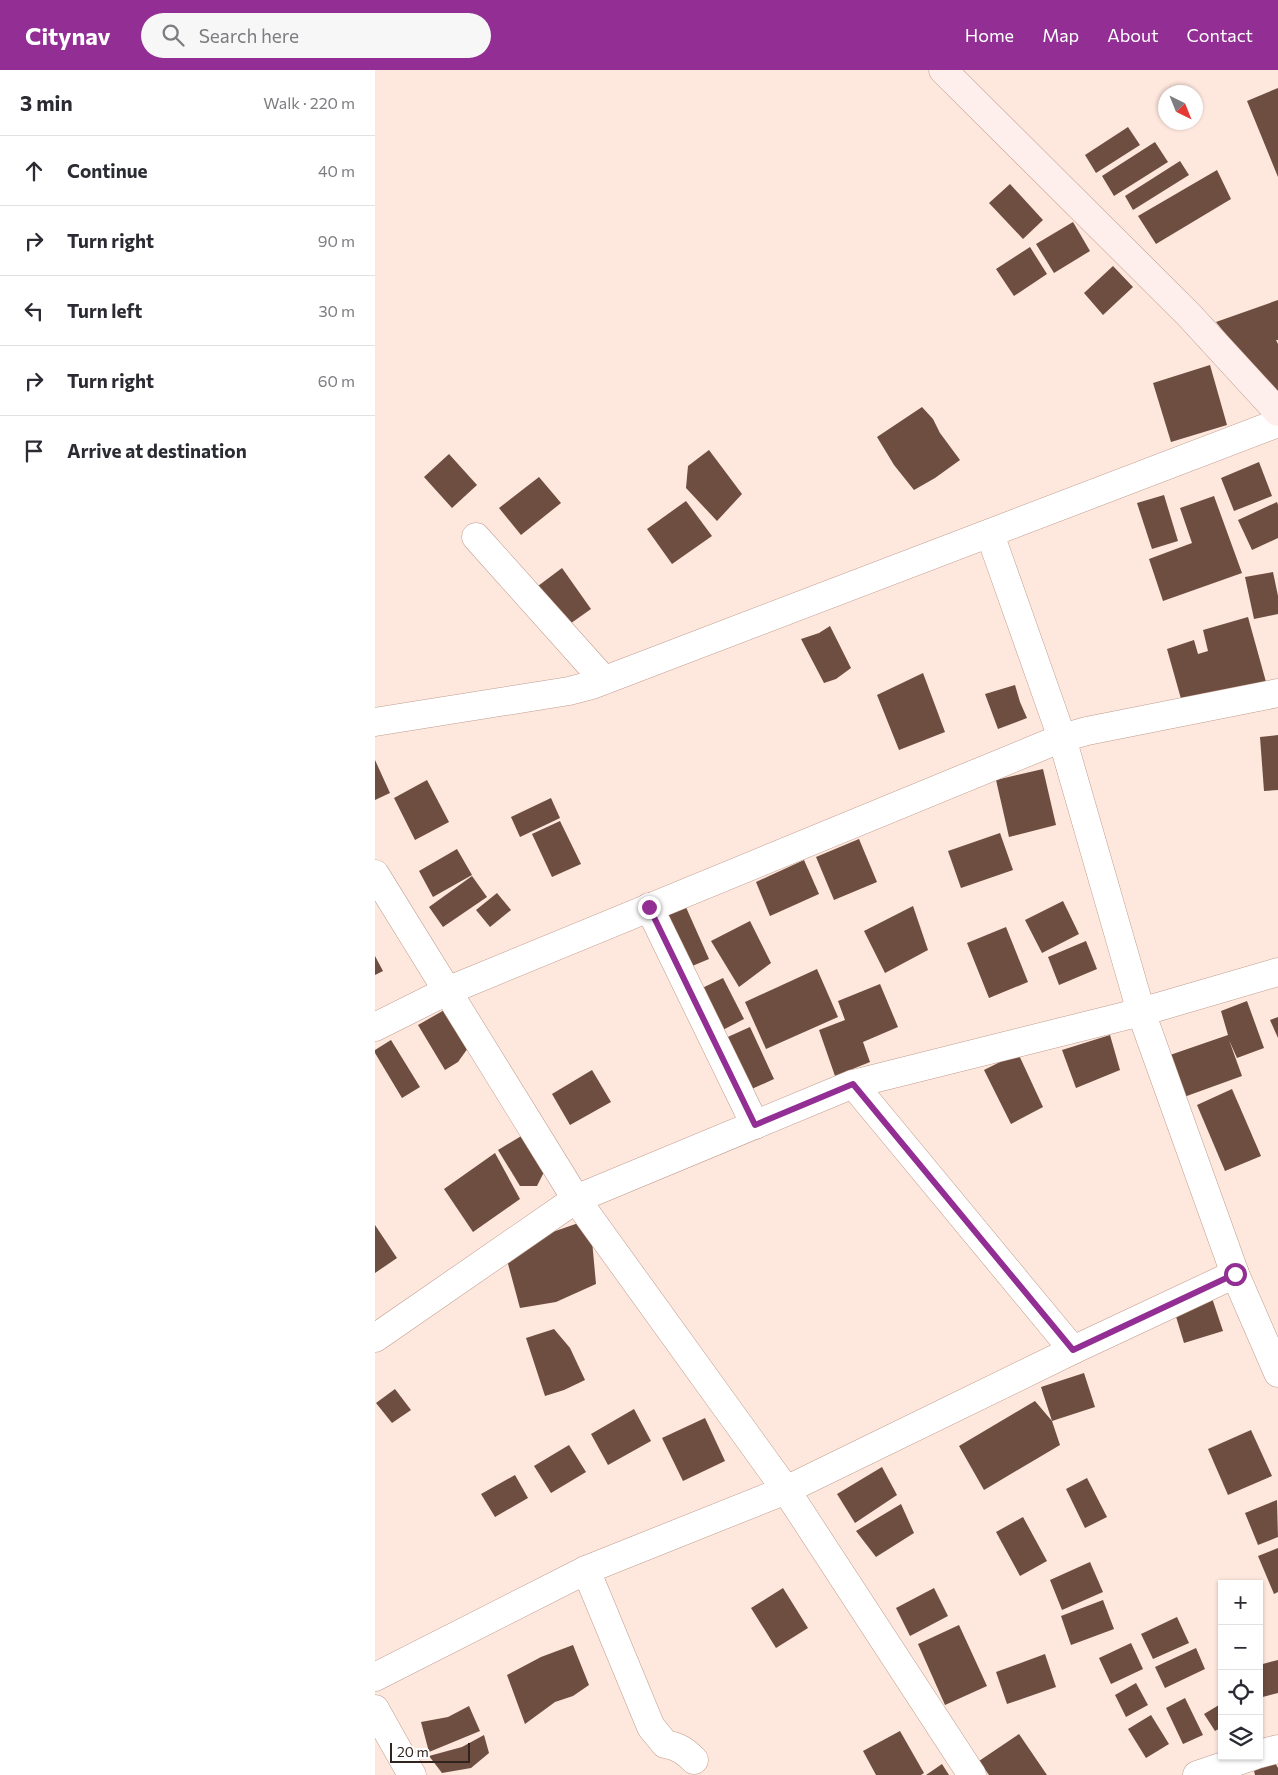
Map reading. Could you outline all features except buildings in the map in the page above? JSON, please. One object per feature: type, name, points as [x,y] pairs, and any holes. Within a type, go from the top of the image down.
[{"type":"street","points":[[943,70],[1189,315],[1278,412]]},
{"type":"street","points":[[375,722],[569,691],[604,680],[1278,423]]},
{"type":"street","points":[[990,534],[1063,738],[1141,1012],[1235,1274],[1278,1373]]},
{"type":"street","points":[[476,537],[604,680]]},
{"type":"street","points":[[375,1027],[447,991],[1063,738],[1087,731],[1278,693]]},
{"type":"street","points":[[375,874],[576,1200],[786,1490],[973,1775]]},
{"type":"street","points":[[649,907],[755,1125]]},
{"type":"street","points":[[375,1338],[576,1200],[853,1084],[1141,1012],[1278,972]]},
{"type":"street","points":[[853,1084],[1073,1350]]},
{"type":"street","points":[[375,1677],[586,1570],[786,1490],[1073,1350],[1235,1274]]},
{"type":"street","points":[[586,1570],[651,1727],[665,1744],[683,1749],[694,1760]]},
{"type":"street","points":[[375,1709],[412,1775]]},
{"type":"street","points":[[1263,1753],[1278,1749]]},
{"type":"street","points":[[1197,1775],[1241,1760]]},
{"type":"route","points":[[649,907],[755,1125],[853,1084],[1073,1350],[1235,1274]]}]
